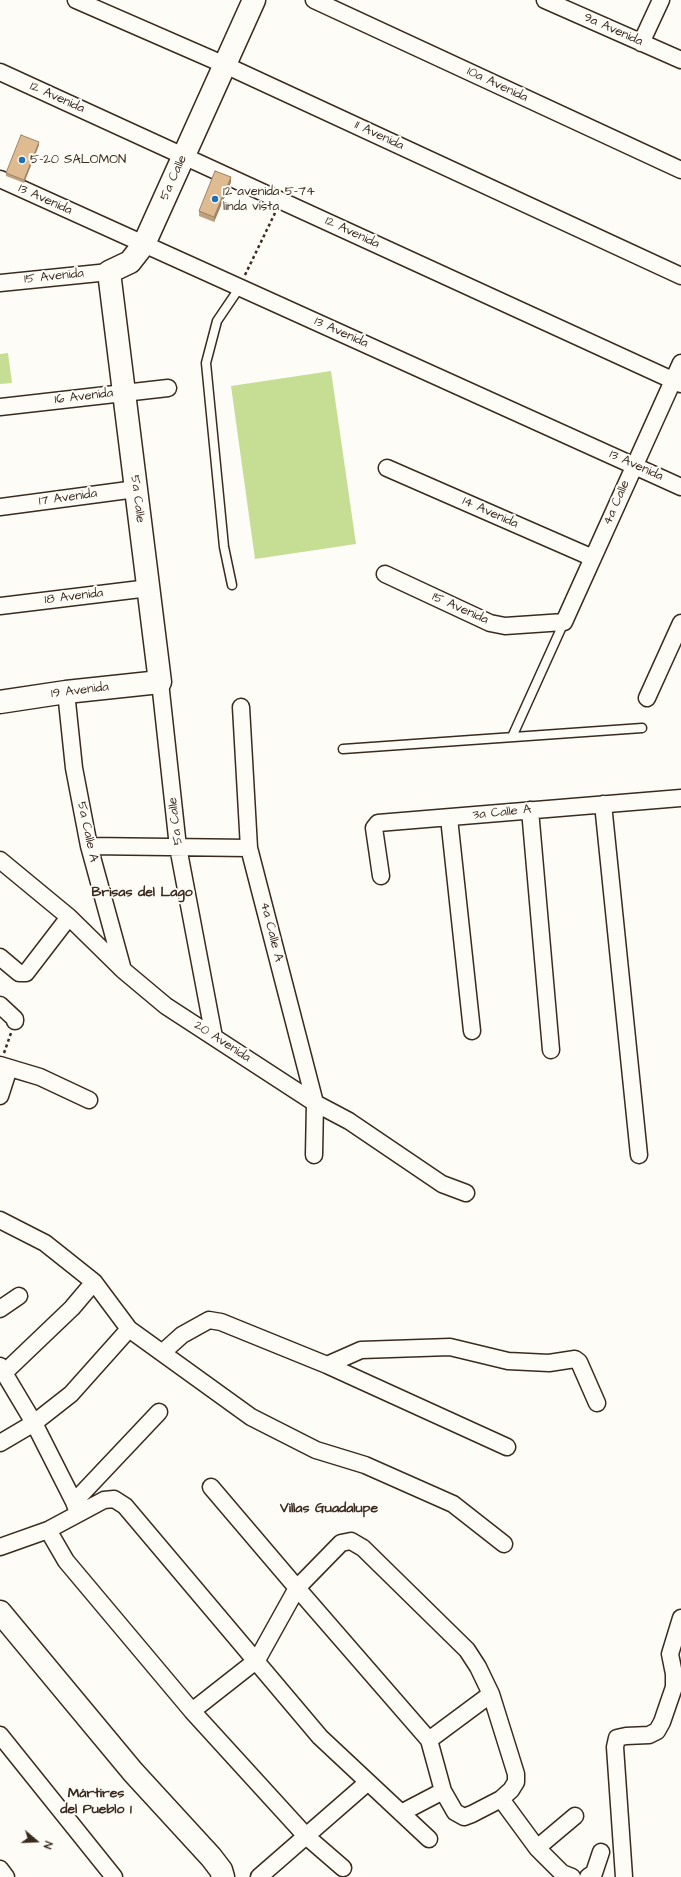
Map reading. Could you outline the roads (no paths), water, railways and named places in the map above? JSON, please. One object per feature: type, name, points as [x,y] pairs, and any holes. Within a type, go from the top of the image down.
[{"type":"street","name":"11 Avenida","points":[[76,0],[225,65],[681,276]]},
{"type":"street","name":"5a Calle","points":[[214,1037],[178,847],[160,682],[109,272],[130,262],[144,244],[254,0]]},
{"type":"street","name":"10a Avenida","points":[[314,0],[680,165]]},
{"type":"street","name":"9a Avenida","points":[[545,0],[681,60]]},
{"type":"street","points":[[641,43],[661,0]]},
{"type":"street","name":"12 Avenida","points":[[0,72],[677,382]]},
{"type":"street","name":"13 Avenida","points":[[0,180],[681,487]]},
{"type":"street","name":"15 Avenida","points":[[0,283],[109,272]]},
{"type":"street","name":"4a Calle","points":[[564,622],[634,466],[677,382],[681,363]]},
{"type":"street","name":"16 Avenida","points":[[0,407],[168,388]]},
{"type":"street","name":"14 Avenida","points":[[387,468],[593,558]]},
{"type":"street","name":"17 Avenida","points":[[0,507],[136,489]]},
{"type":"street","name":"15 Avenida","points":[[385,574],[490,623],[505,626],[564,622]]},
{"type":"street","name":"18 Avenida","points":[[0,606],[148,588]]},
{"type":"street","points":[[647,698],[681,623]]},
{"type":"street","name":"19 Avenida","points":[[0,702],[66,692],[160,682]]},
{"type":"street","name":"5a Calle A","points":[[66,692],[74,768],[89,846],[123,970]]},
{"type":"street","name":"4a Calle A","points":[[241,707],[249,848],[315,1103],[314,1155]]},
{"type":"street","name":"3a Calle A","points":[[381,876],[374,828],[378,823],[681,798]]},
{"type":"street","points":[[603,804],[639,1155]]},
{"type":"street","points":[[530,810],[551,1050]]},
{"type":"street","points":[[449,818],[472,1031]]},
{"type":"street","points":[[89,846],[249,848]]},
{"type":"street","name":"20 Avenida","points":[[0,860],[69,917],[123,970],[166,1006],[315,1103],[349,1121],[442,1184],[466,1193]]},
{"type":"street","points":[[0,957],[19,973],[26,973],[69,917]]},
{"type":"street","points":[[0,1005],[15,1018],[15,1021]]},
{"type":"street","points":[[0,1096],[4,1063],[40,1077],[89,1100]]},
{"type":"street","points":[[0,1220],[45,1243],[94,1282],[129,1329],[163,1352],[251,1417],[316,1450],[365,1464],[452,1504],[504,1544]]},
{"type":"street","points":[[76,1508],[34,1423],[2,1370],[72,1308],[94,1282]]},
{"type":"street","points":[[0,1309],[19,1296]]},
{"type":"street","points":[[163,1352],[182,1335],[209,1320],[221,1322],[327,1364],[507,1447]]},
{"type":"street","points":[[0,1443],[34,1423],[71,1394],[129,1329]]},
{"type":"street","points":[[327,1364],[361,1350],[450,1347],[508,1361],[549,1363],[575,1359],[579,1362],[597,1403]]},
{"type":"street","points":[[0,1547],[48,1530],[76,1508],[159,1412]]},
{"type":"street","points":[[192,1711],[257,1660],[297,1588],[341,1543],[352,1541],[363,1548],[467,1650],[492,1694],[516,1774],[516,1782],[511,1790],[502,1799],[464,1817],[455,1812],[443,1791],[429,1740],[297,1588],[211,1487]]},
{"type":"street","points":[[76,1508],[104,1500],[114,1499],[125,1506],[257,1660],[320,1737],[429,1838]]},
{"type":"street","points":[[48,1530],[66,1561],[192,1711],[306,1836],[343,1868]]},
{"type":"street","points":[[0,1612],[133,1772],[211,1857],[221,1870],[223,1877]]},
{"type":"street","points":[[624,1877],[615,1747],[618,1738],[648,1735],[657,1731],[662,1722],[674,1687],[674,1674],[670,1654],[681,1618]]},
{"type":"street","points":[[429,1740],[492,1694]]},
{"type":"street","points":[[0,1735],[114,1877]]},
{"type":"street","points":[[258,1877],[368,1782]]},
{"type":"street","points":[[401,1813],[443,1791]]},
{"type":"street","points":[[502,1799],[537,1848],[562,1873],[572,1877]]},
{"type":"street","points":[[537,1848],[575,1816]]},
{"type":"street","points":[[588,1877],[594,1873],[601,1852]]},
{"type":"street","points":[[0,1869],[6,1877]]},
{"type":"lane","points":[[232,585],[224,547],[206,363],[217,321],[240,288]]},
{"type":"lane","points":[[512,737],[564,622]]},
{"type":"lane","points":[[343,749],[642,728]]},
{"type":"place","name":"5-20 SALOMON","points":[[22,160]]},
{"type":"place","name":"12 avenida 5-74 linda vista","points":[[215,199]]},
{"type":"district","name":"Brisas del Lago","points":[[142,893]]},
{"type":"district","name":"Villas Guadalupe","points":[[329,1509]]},
{"type":"district","name":"Mártires del Pueblo 1","points":[[96,1802]]}]
